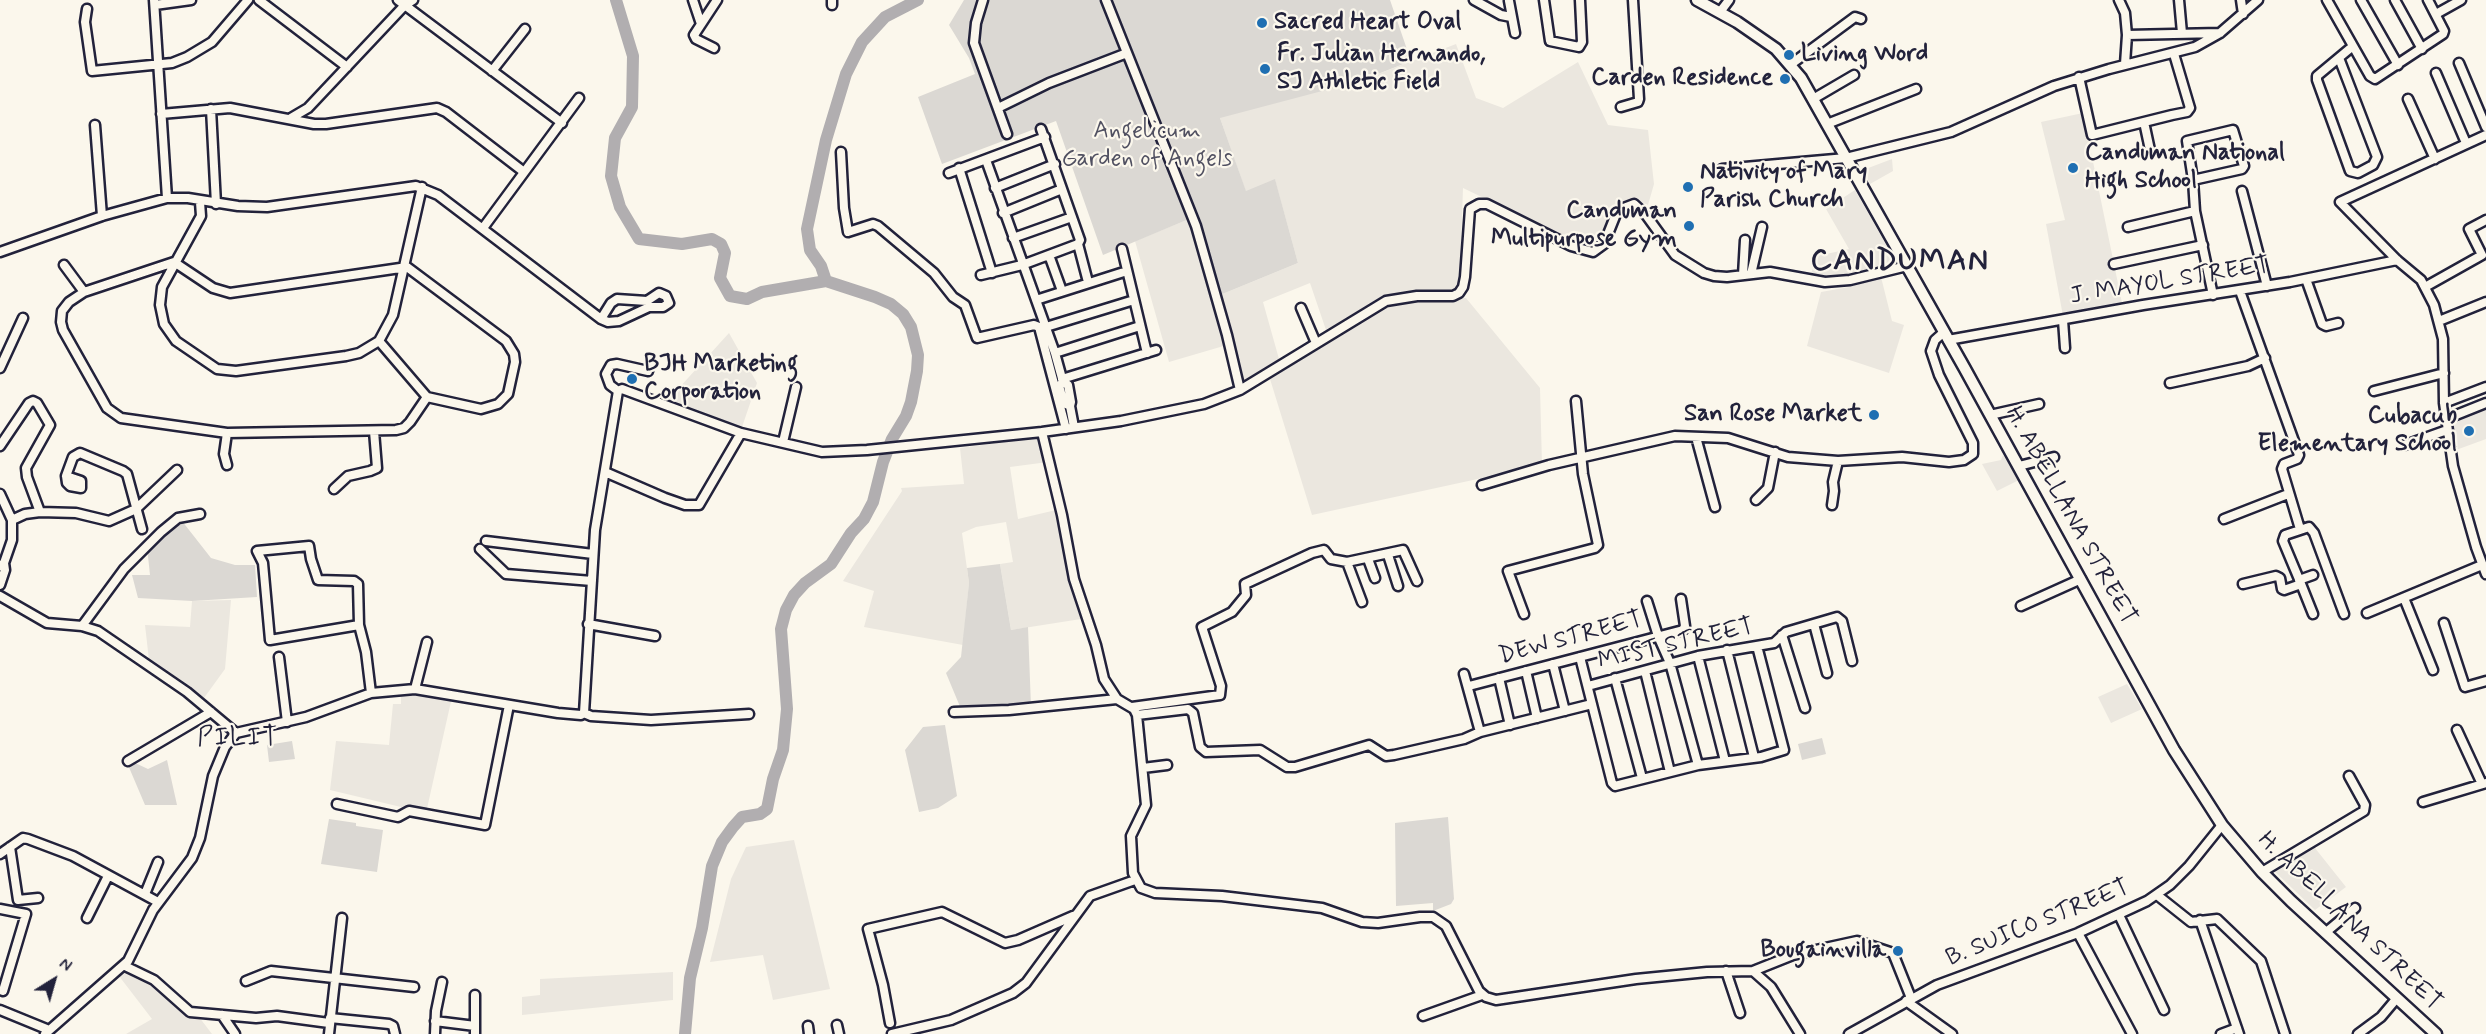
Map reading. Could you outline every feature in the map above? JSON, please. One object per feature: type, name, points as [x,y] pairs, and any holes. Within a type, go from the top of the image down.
[{"type":"main road","name":"H. ABELLANA STREET","points":[[1697,0],[1720,12],[1776,50],[1790,65],[1813,99],[2019,466],[2174,750],[2222,825],[2262,872],[2436,1034]]},
{"type":"street","points":[[167,198],[157,65],[155,2],[191,0]]},
{"type":"street","points":[[87,9],[85,22],[92,71],[172,63],[187,57],[212,42],[248,0]]},
{"type":"street","points":[[260,0],[347,67]]},
{"type":"street","points":[[291,118],[308,108],[402,3],[413,0]]},
{"type":"street","points":[[693,0],[701,24]]},
{"type":"street","points":[[714,48],[696,39],[694,34],[717,0]]},
{"type":"street","points":[[983,0],[976,23],[975,43],[1007,134]]},
{"type":"street","points":[[1106,0],[1196,226],[1240,390]]},
{"type":"street","points":[[1474,0],[1501,15],[1511,17]]},
{"type":"street","points":[[1515,0],[1509,0],[1515,33]]},
{"type":"street","points":[[1544,0],[1550,41],[1579,47],[1582,42],[1580,0]]},
{"type":"street","points":[[1621,107],[1638,102],[1639,99],[1633,0]]},
{"type":"street","points":[[1720,12],[1730,0]]},
{"type":"street","points":[[2119,0],[2125,13],[2126,64]]},
{"type":"street","points":[[2179,0],[2182,33]]},
{"type":"street","points":[[2241,0],[2242,14]]},
{"type":"street","points":[[1722,169],[1846,158],[1951,132],[1982,120],[2020,99],[2079,77],[2195,47],[2220,33],[2258,0]]},
{"type":"street","points":[[2328,0],[2372,78],[2378,78],[2443,34],[2445,31],[2428,0]]},
{"type":"street","points":[[2361,0],[2398,65]]},
{"type":"street","points":[[2395,0],[2422,49]]},
{"type":"street","points":[[2436,14],[2461,0]]},
{"type":"street","points":[[402,3],[562,123]]},
{"type":"street","points":[[1790,65],[1854,17],[1861,19]]},
{"type":"street","points":[[492,71],[525,29]]},
{"type":"street","points":[[2127,35],[2220,33]]},
{"type":"street","points":[[2339,58],[2377,158],[2373,165],[2353,173],[2350,171],[2317,80],[2318,76],[2339,58],[2353,46]]},
{"type":"street","points":[[998,108],[1049,83],[1127,53]]},
{"type":"street","points":[[2079,77],[2092,135],[2189,110],[2174,54]]},
{"type":"street","points":[[2459,63],[2486,127]]},
{"type":"street","points":[[2436,74],[2466,143]]},
{"type":"street","points":[[1813,99],[1854,75]]},
{"type":"street","points":[[1827,124],[1916,89]]},
{"type":"street","points":[[483,228],[579,98]]},
{"type":"street","points":[[2408,99],[2435,159]]},
{"type":"street","points":[[161,114],[211,108],[236,109],[314,124],[437,108],[447,112],[524,172]]},
{"type":"street","points":[[211,108],[216,204]]},
{"type":"street","points":[[308,108],[314,124]]},
{"type":"street","points":[[2144,122],[2150,150]]},
{"type":"street","points":[[95,124],[102,216]]},
{"type":"street","points":[[2193,180],[2242,170],[2244,166],[2233,130],[2187,141],[2195,211],[2213,295]]},
{"type":"street","points":[[949,172],[986,159],[1043,133],[1080,240],[1078,244],[1088,282]]},
{"type":"street","points":[[2486,135],[2340,202],[2426,287],[2443,339],[2444,403],[2453,466],[2486,574]]},
{"type":"street","points":[[841,152],[844,208],[848,232],[873,224],[878,226],[934,273],[953,297],[965,305],[977,338],[1034,325],[1039,327],[1070,428]]},
{"type":"street","points":[[986,159],[1003,213],[1055,353],[1062,381]]},
{"type":"street","points":[[995,188],[1055,164]]},
{"type":"street","points":[[959,168],[992,273]]},
{"type":"street","points":[[0,252],[102,216],[167,198],[188,198],[216,204],[267,207],[408,186],[422,187],[438,195],[483,228],[601,319],[608,322],[619,321],[648,304],[617,299],[611,303],[601,319]]},
{"type":"street","points":[[200,202],[201,216],[174,262],[160,297],[164,324],[176,341],[217,369],[236,371],[346,356],[359,353],[379,341],[393,315],[422,187]]},
{"type":"street","points":[[1003,213],[1062,189]]},
{"type":"street","points":[[2242,191],[2267,286]]},
{"type":"street","points":[[618,391],[622,389],[741,433],[822,452],[867,450],[1042,432],[1204,405],[1240,390],[1386,301],[1417,296],[1453,296],[1459,293],[1463,287],[1466,270],[1470,209],[1479,204],[1487,204],[1571,246],[1593,252],[1604,244],[1616,214],[1621,209],[1634,204],[1646,215],[1680,259],[1714,276],[1770,272],[1825,282],[1850,280],[1907,266]]},
{"type":"street","points":[[2128,227],[2195,211]]},
{"type":"street","points":[[1012,238],[1072,217]]},
{"type":"street","points":[[2426,287],[2482,255],[2469,229],[2486,220]]},
{"type":"street","points":[[1747,275],[1762,226]]},
{"type":"street","points":[[1745,240],[1747,275]]},
{"type":"street","points":[[981,275],[1022,265],[1078,244]]},
{"type":"street","points":[[2114,264],[2203,245]]},
{"type":"street","points":[[1122,249],[1147,353]]},
{"type":"street","points":[[1049,255],[1062,291]]},
{"type":"street","name":"J. MAYOL STREET","points":[[1946,337],[2240,291],[2397,260]]},
{"type":"street","points":[[174,262],[213,288],[230,293],[410,268],[506,340],[514,354],[515,362],[508,394],[493,407],[472,408],[427,397],[379,341]]},
{"type":"street","points":[[174,262],[84,292],[69,302],[62,311],[63,330],[107,408],[121,418],[227,433],[374,432],[404,428],[427,397]]},
{"type":"street","points":[[64,265],[84,292]]},
{"type":"street","points":[[1036,300],[1127,271]]},
{"type":"street","points":[[2306,279],[2322,324],[2325,326],[2338,323]]},
{"type":"street","points":[[2240,291],[2299,455],[2297,459],[2282,466],[2288,494],[2300,529]]},
{"type":"street","points":[[1046,327],[1134,300]]},
{"type":"street","points":[[2439,321],[2486,302]]},
{"type":"street","points":[[1301,308],[1316,343]]},
{"type":"street","points":[[2,362],[23,318]]},
{"type":"street","points":[[2063,320],[2065,348]]},
{"type":"street","points":[[1055,353],[1140,326]]},
{"type":"street","points":[[1482,485],[1549,465],[1675,436],[1728,438],[1788,457],[1838,461],[1902,457],[1950,462],[1964,460],[1973,454],[1973,443],[1932,357],[1932,345],[1946,337]]},
{"type":"street","points":[[1070,428],[1070,406],[1064,403],[1059,386],[1062,381],[1156,350]]},
{"type":"street","points":[[2170,383],[2248,366],[2265,358]]},
{"type":"street","points":[[618,391],[610,385],[606,374],[612,365],[618,364],[648,371]]},
{"type":"street","points":[[2374,391],[2444,373]]},
{"type":"street","points":[[783,442],[796,387]]},
{"type":"street","points":[[2444,403],[2486,387]]},
{"type":"street","points":[[584,713],[595,530],[618,391]]},
{"type":"street","points":[[0,446],[29,403],[35,401],[50,424],[26,468],[40,512]]},
{"type":"street","points":[[1524,614],[1508,571],[1595,548],[1598,545],[1581,458],[1576,401]]},
{"type":"street","points":[[2446,420],[2486,403]]},
{"type":"street","points":[[1990,415],[2039,404]]},
{"type":"street","points":[[2405,445],[2447,430]]},
{"type":"street","points":[[334,489],[348,476],[377,468],[374,432]]},
{"type":"street","points":[[1042,432],[1079,599],[1096,645],[1104,679],[1117,699],[1134,711],[1188,709],[1193,713],[1202,750],[1206,752],[1260,750],[1287,766],[1295,767],[1369,745],[1386,756],[1450,741],[1462,733],[1476,734],[1592,704]]},
{"type":"street","points":[[227,433],[224,454],[227,465]]},
{"type":"street","points":[[604,472],[665,498],[686,505],[699,505],[741,433]]},
{"type":"street","points":[[1696,437],[1715,507]]},
{"type":"street","points":[[66,476],[73,457],[80,453],[123,471],[127,474],[142,529]]},
{"type":"street","points":[[1756,500],[1768,488],[1775,453]]},
{"type":"street","points":[[2019,466],[2054,456]]},
{"type":"street","points":[[1832,505],[1833,482],[1838,461]]},
{"type":"street","points":[[12,520],[25,514],[40,512],[76,513],[109,521],[136,508],[177,470]]},
{"type":"street","points":[[0,494],[12,520],[12,540],[2,565],[5,570],[0,585]]},
{"type":"street","points":[[2224,519],[2288,494]]},
{"type":"street","points":[[82,626],[124,569],[161,532],[178,518],[191,518],[200,514]]},
{"type":"street","points":[[2313,614],[2283,541],[2285,535],[2309,527],[2314,533],[2344,614]]},
{"type":"street","points":[[592,582],[506,574],[483,545],[593,554]]},
{"type":"street","points":[[359,625],[270,640],[263,563],[258,551],[309,546],[318,580],[354,581],[358,584],[359,625],[366,652],[371,693]]},
{"type":"street","points":[[1134,711],[1220,695],[1221,686],[1202,627],[1232,612],[1246,595],[1245,584],[1293,561],[1322,550],[1331,560],[1347,562],[1403,550],[1417,581]]},
{"type":"street","points":[[1388,555],[1398,586]]},
{"type":"street","points":[[1368,559],[1375,578]]},
{"type":"street","points":[[1347,562],[1362,602]]},
{"type":"street","points":[[2367,613],[2482,565]]},
{"type":"street","points":[[2243,584],[2276,576],[2280,578],[2284,590],[2313,575]]},
{"type":"street","points":[[2021,606],[2081,579]]},
{"type":"street","points":[[0,596],[47,623],[82,626],[98,631],[187,692],[236,733]]},
{"type":"street","points":[[2404,598],[2433,670]]},
{"type":"street","name":"DEW STREET","points":[[1469,686],[1683,630],[1685,626],[1681,599]]},
{"type":"street","points":[[1647,601],[1658,636],[1670,663],[1698,765]]},
{"type":"street","points":[[1805,708],[1782,635],[1840,617],[1852,661]]},
{"type":"street","points":[[2444,623],[2465,687],[2486,681]]},
{"type":"street","points":[[588,624],[656,636]]},
{"type":"street","points":[[1814,624],[1827,673]]},
{"type":"street","name":"MIST STREET","points":[[1588,686],[1698,656],[1774,642],[1782,635]]},
{"type":"street","points":[[415,689],[427,642]]},
{"type":"street","points":[[1580,657],[1613,785],[1698,765],[1784,750],[1757,646]]},
{"type":"street","points":[[1727,650],[1754,757]]},
{"type":"street","points":[[1698,656],[1725,760]]},
{"type":"street","points":[[279,657],[287,722]]},
{"type":"street","points":[[1553,664],[1565,711]]},
{"type":"street","points":[[1526,671],[1537,718]]},
{"type":"street","points":[[1645,671],[1670,772]]},
{"type":"street","points":[[1464,674],[1469,686],[1476,734]]},
{"type":"street","points":[[1499,678],[1510,725]]},
{"type":"street","points":[[1616,678],[1642,778]]},
{"type":"street","points":[[0,1010],[47,1032],[87,995],[124,966],[158,902],[184,872],[192,858],[200,838],[213,776],[225,747],[236,733],[287,722],[371,693],[415,689],[558,713],[584,713],[591,716],[651,720],[749,714]]},
{"type":"street","points":[[954,712],[1009,710],[1117,699]]},
{"type":"street","points":[[338,804],[398,817],[409,811],[485,825],[508,705]]},
{"type":"street","points":[[1134,711],[1146,805],[1131,836],[1135,880],[1145,891],[1322,908],[1362,922],[1378,923],[1433,917],[1446,926],[1474,984],[1482,994],[1491,999],[1503,1000],[1636,979],[1726,971],[1753,971],[1793,955],[1857,941],[1893,953],[1908,999],[1952,1034]]},
{"type":"street","points":[[128,761],[211,712]]},
{"type":"street","points":[[2423,802],[2484,783],[2457,730]]},
{"type":"street","points":[[1143,768],[1167,765]]},
{"type":"street","points":[[2262,872],[2364,810],[2365,805],[2349,776]]},
{"type":"street","name":"B. SUICO STREET","points":[[1849,1034],[1908,999],[1937,985],[2078,933],[2157,896],[2189,866],[2222,825]]},
{"type":"street","points":[[0,854],[23,838],[28,839],[73,856],[158,902]]},
{"type":"street","points":[[10,847],[18,900],[38,898]]},
{"type":"street","points":[[145,894],[158,862]]},
{"type":"street","points":[[87,918],[108,876]]},
{"type":"street","points":[[892,1034],[951,1020],[1013,993],[1026,983],[1089,896],[1135,880]]},
{"type":"street","points":[[2157,896],[2191,922],[2217,919],[2261,961],[2285,1034]]},
{"type":"street","points":[[2325,933],[2355,908]]},
{"type":"street","points":[[0,909],[25,918],[3,991]]},
{"type":"street","points":[[890,1023],[868,929],[938,912],[1005,943],[1018,940],[1073,916]]},
{"type":"street","points":[[2119,915],[2164,1010]]},
{"type":"street","points":[[328,1034],[342,918]]},
{"type":"street","points":[[2200,920],[2238,1031],[2221,1034]]},
{"type":"street","points":[[2078,933],[2132,1034]]},
{"type":"street","points":[[124,966],[154,980],[188,1011],[256,1018],[277,1016],[389,1023],[393,1026],[395,1034]]},
{"type":"street","points":[[246,981],[271,971],[414,987]]},
{"type":"street","points":[[1726,971],[1740,1013]]},
{"type":"street","points":[[1753,971],[1772,987],[1800,1034]]},
{"type":"street","points":[[435,1034],[442,982]]},
{"type":"street","points":[[1423,1016],[1482,994]]},
{"type":"street","points":[[435,1021],[475,1030],[475,995]]},
{"type":"street","points":[[2358,1034],[2380,1017],[2397,999]]},
{"type":"street","points":[[222,1015],[235,1034]]},
{"type":"shaded area","points":[[1301,0],[1360,81],[1456,44],[1476,98],[1503,108],[1578,62],[1608,125],[1648,130],[1654,184],[1648,205],[1635,199],[1621,203],[1611,214],[1597,244],[1590,246],[1563,236],[1463,188],[1459,285],[1454,291],[1421,291],[1383,296],[1326,330],[1310,283],[1263,302],[1279,359],[1242,385],[1220,295],[1298,263],[1275,180],[1246,192],[1220,118]]},
{"type":"shaded area","points":[[2083,113],[2122,303],[2063,316],[2046,224],[2065,220],[2041,122]]},
{"type":"shaded area","points":[[1892,159],[1893,171],[1870,184],[1863,170]]},
{"type":"shaded area","points":[[1855,190],[1897,264],[1848,276],[1820,279],[1810,277],[1817,256],[1849,249],[1826,209]]},
{"type":"shaded area","points":[[1189,219],[1227,345],[1169,362],[1135,241]]},
{"type":"shaded area","points":[[1881,277],[1892,321],[1904,325],[1889,373],[1807,346],[1821,292],[1849,287]]},
{"type":"shaded area","points":[[1466,298],[1540,388],[1542,465],[1312,515],[1270,379],[1371,317],[1371,314],[1387,304],[1409,299]]},
{"type":"shaded area","points":[[729,333],[757,383],[741,430],[668,400]]},
{"type":"shaded area","name":"Cubacub Elementary School","points":[[2486,409],[2486,439],[2456,450],[2450,422]]},
{"type":"shaded area","points":[[1041,437],[1048,462],[1010,467],[1018,519],[1056,510],[1072,590],[1081,619],[1011,630],[1000,564],[1013,562],[1006,522],[976,527],[962,533],[969,583],[963,645],[864,627],[874,591],[843,581],[902,491],[901,488],[964,484],[960,448]]},
{"type":"shaded area","points":[[2003,455],[2019,480],[1997,491],[1982,464],[2001,460]]},
{"type":"shaded area","points":[[231,600],[225,669],[204,698],[149,660],[145,625],[190,627],[192,601]]},
{"type":"shaded area","points":[[2127,684],[2142,709],[2111,723],[2098,697]]},
{"type":"shaded area","points":[[401,692],[452,697],[426,813],[330,790],[336,741],[389,745],[393,704],[401,704]]},
{"type":"shaded area","points":[[794,840],[830,989],[773,1000],[763,955],[710,962],[731,879],[746,847]]},
{"type":"shaded area","points":[[2311,843],[2346,887],[2315,910],[2272,869]]},
{"type":"shaded area","points":[[131,967],[163,979],[196,1013],[212,1034],[126,1034],[152,1019],[119,976]]},
{"type":"shaded area","points":[[673,972],[673,1000],[522,1015],[522,997],[540,995],[540,979]]},
{"type":"green space","name":"Angelicum Garden of Angels","points":[[964,0],[1390,0],[1411,61],[1360,81],[1220,118],[1246,191],[1275,179],[1298,263],[1220,295],[1214,276],[1207,278],[1189,219],[1103,255],[1056,121],[942,164],[918,97],[975,74],[969,58],[949,25]]},
{"type":"green space","points":[[182,521],[211,558],[235,565],[255,565],[257,597],[192,601],[138,598],[132,575],[150,575],[147,547]]},
{"type":"green space","points":[[1000,564],[1011,630],[1028,627],[1031,707],[961,709],[946,673],[961,657],[969,583],[967,568]]},
{"type":"green space","points":[[945,725],[957,796],[938,808],[919,812],[905,750],[923,727]]},
{"type":"green space","points":[[1822,738],[1826,754],[1802,760],[1798,744]]},
{"type":"green space","points":[[292,741],[295,759],[269,762],[267,745]]},
{"type":"green space","points":[[167,760],[177,805],[145,805],[128,765],[133,762],[148,769]]},
{"type":"green space","points":[[1448,817],[1454,899],[1451,904],[1433,911],[1433,903],[1396,906],[1395,823]]},
{"type":"green space","points":[[329,819],[383,830],[377,872],[321,864]]},
{"type":"waterway","points":[[616,0],[633,56],[632,107],[615,138],[611,176],[620,207],[639,239],[682,244],[712,239],[721,244],[725,253],[720,278],[730,296],[747,299],[762,292],[826,281]]},
{"type":"waterway","points":[[685,1034],[690,978],[702,928],[712,866],[722,842],[742,817],[760,814],[767,809],[773,779],[783,750],[787,709],[781,629],[786,610],[794,595],[805,583],[831,564],[851,533],[864,519],[873,502],[883,462],[892,439],[906,416],[911,402],[918,355],[911,327],[903,314],[891,304],[826,281],[821,266],[810,250],[807,229],[826,140],[846,74],[862,42],[885,17],[918,0]]},
{"type":"place","name":"Sacred Heart Oval","points":[[1262,23]]},
{"type":"place","name":"Living Word","points":[[1789,55]]},
{"type":"place","name":"Fr. Julian Hernando, SJ Athletic Field","points":[[1265,69]]},
{"type":"place","name":"Carden Residence","points":[[1785,79]]},
{"type":"place","name":"Canduman National High School","points":[[2073,168]]},
{"type":"place","name":"Nativity of Mary Parish Church","points":[[1688,187]]},
{"type":"place","name":"Canduman Multipurpose Gym","points":[[1689,226]]},
{"type":"place","name":"BJH Marketing Corporation","points":[[632,379]]},
{"type":"place","name":"San Rose Market","points":[[1874,415]]},
{"type":"place","name":"Cubacub Elementary School","points":[[2469,431]]},
{"type":"place","name":"Bougainvilla","points":[[1898,951]]},
{"type":"district","name":"CANDUMAN","points":[[1900,263]]},
{"type":"district","name":"PILIT","points":[[238,740]]}]
